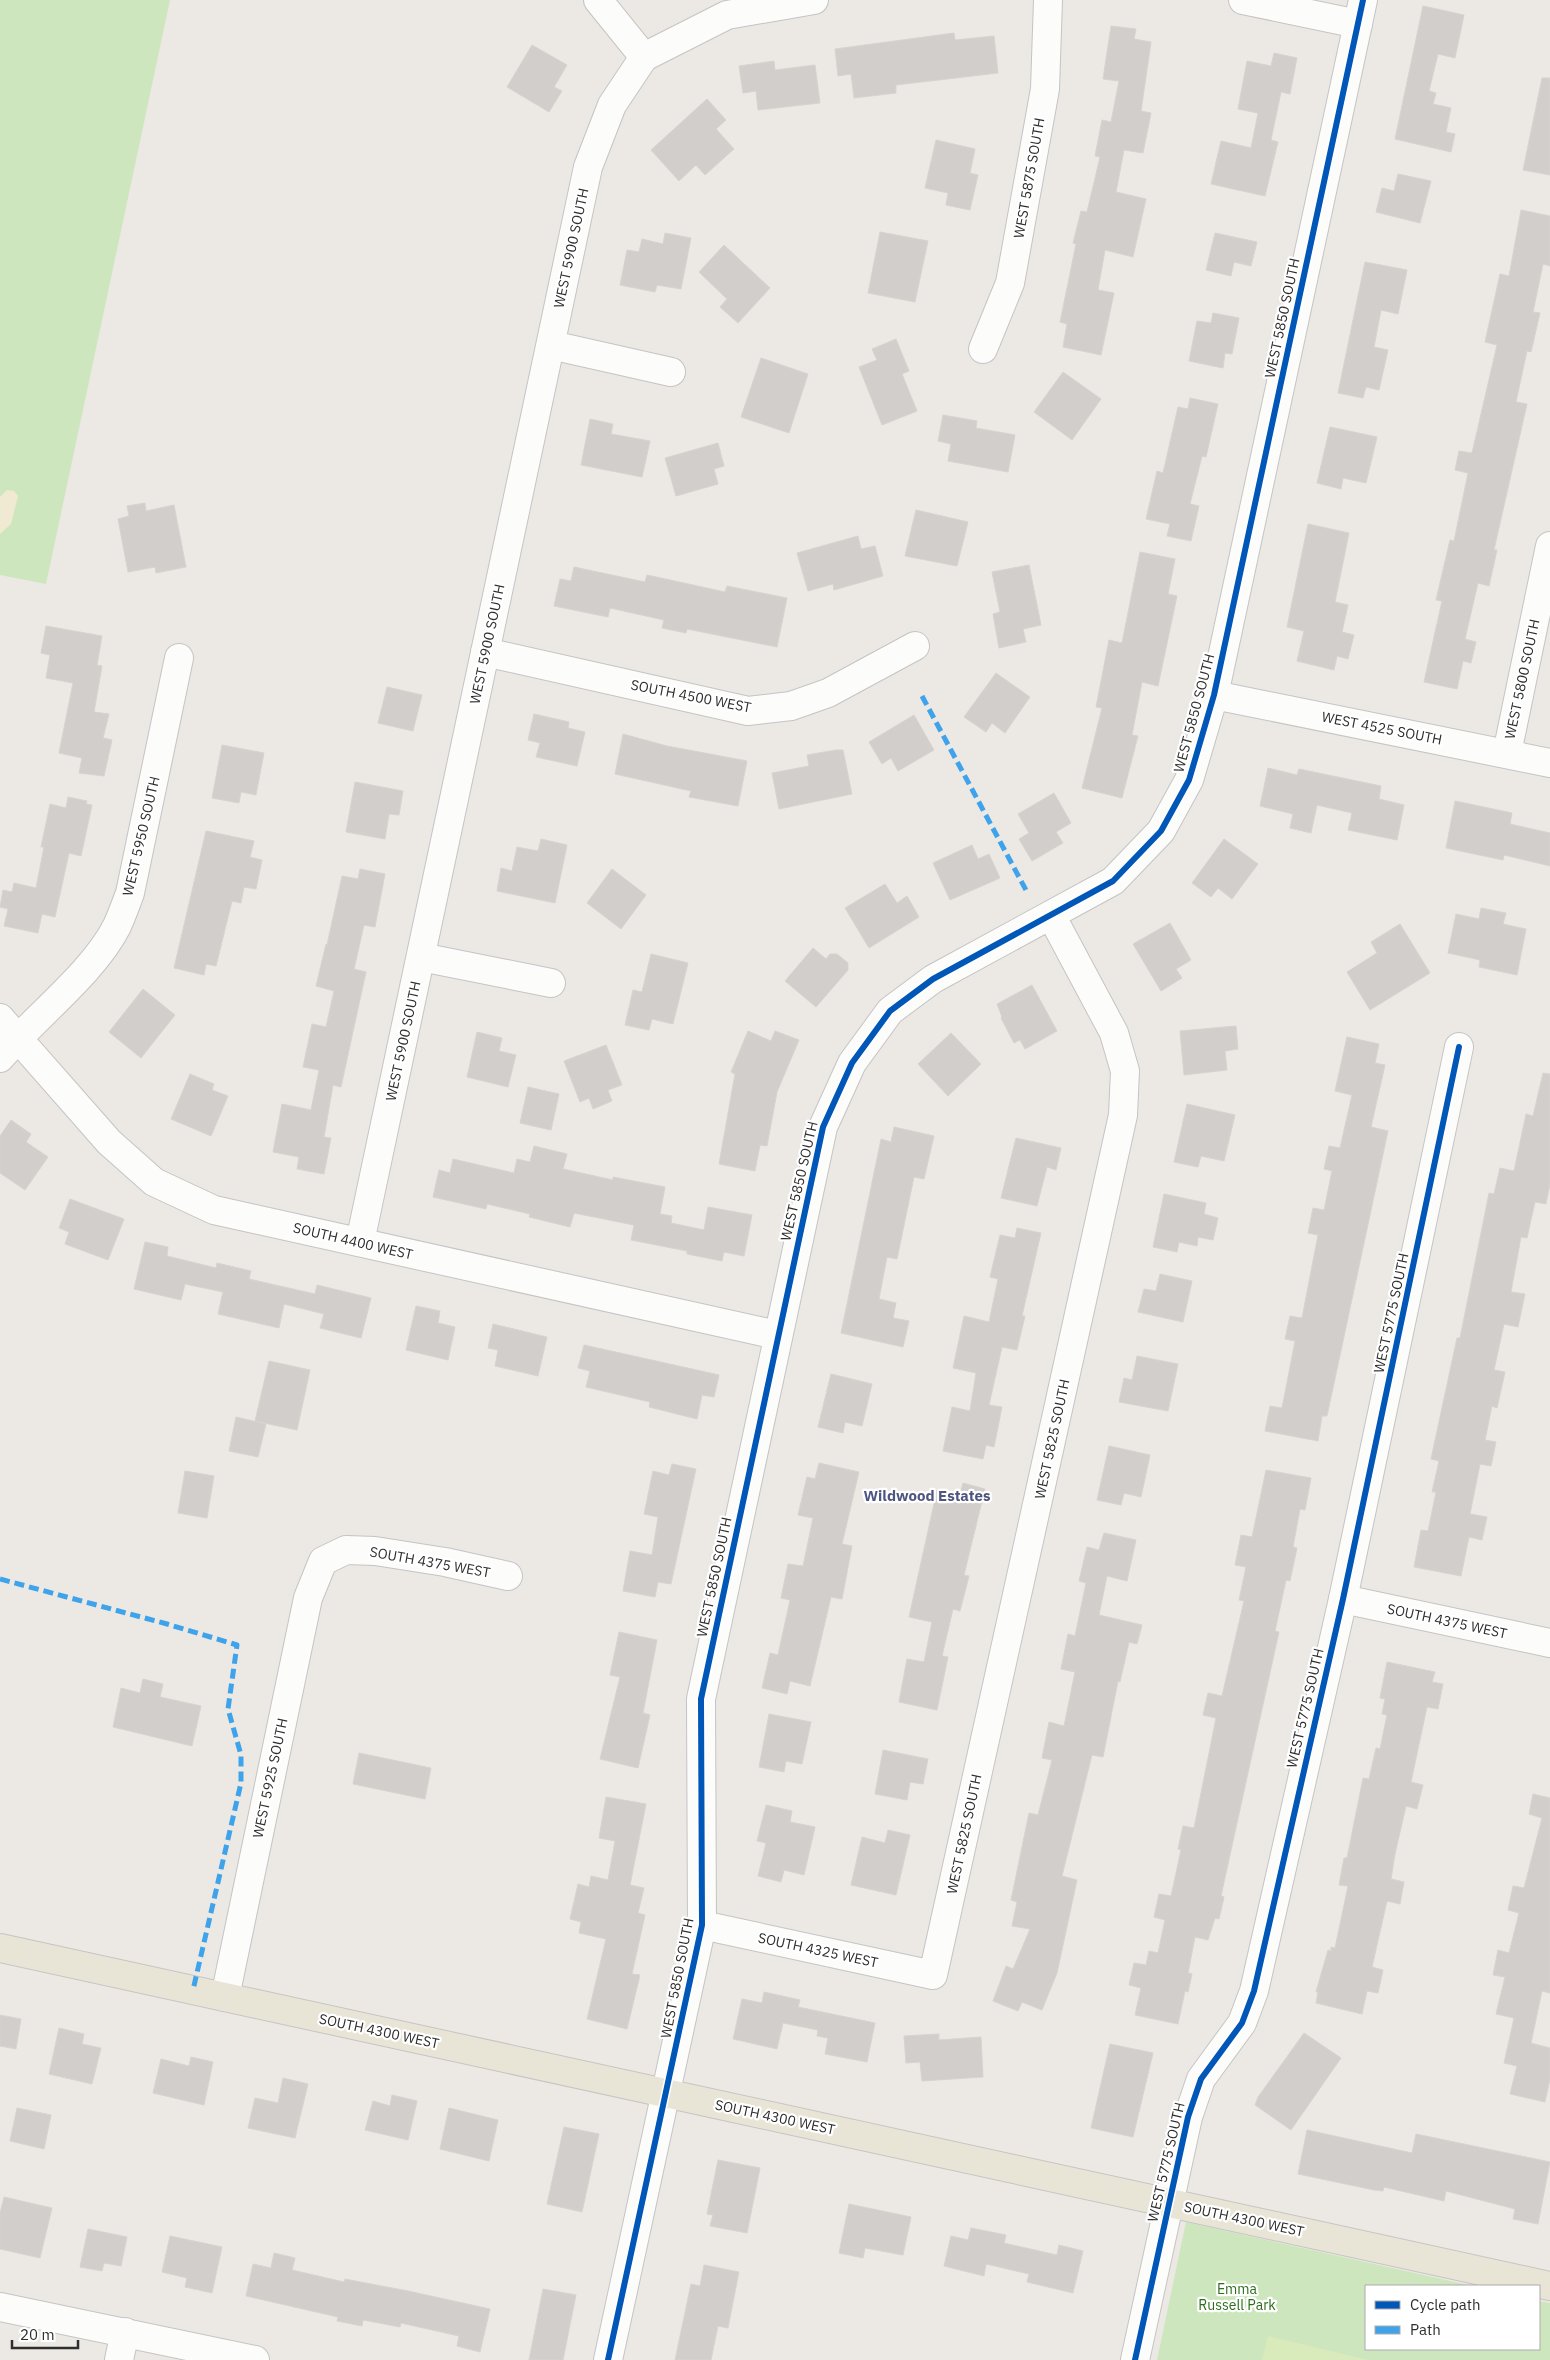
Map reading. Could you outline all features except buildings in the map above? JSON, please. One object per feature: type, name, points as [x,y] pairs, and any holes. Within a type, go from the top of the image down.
[{"type":"main road","name":"SOUTH 4300 WEST","points":[[0,1948],[1550,2286]]},
{"type":"street","points":[[598,0],[644,57],[727,15],[814,0]]},
{"type":"street","name":"WEST 5875 SOUTH","points":[[983,350],[1010,283],[1045,89],[1048,0]]},
{"type":"street","points":[[1243,0],[1360,12]]},
{"type":"street","name":"WEST 5850 SOUTH","points":[[608,2360],[702,1925],[701,1699],[823,1126],[852,1063],[890,1012],[934,979],[1113,881],[1161,831],[1189,780],[1214,695],[1360,12]]},
{"type":"street","name":"WEST 5900 SOUTH","points":[[360,1242],[588,167],[612,105],[644,57]]},
{"type":"street","points":[[551,345],[671,372]]},
{"type":"street","name":"WEST 5800 SOUTH","points":[[1507,754],[1550,546]]},
{"type":"street","name":"SOUTH 4500 WEST","points":[[485,652],[748,711],[791,706],[828,693],[915,646]]},
{"type":"street","name":"WEST 5950 SOUTH","points":[[0,1058],[9,1027],[88,966],[117,927],[130,893],[179,658]]},
{"type":"street","name":"WEST 4525 SOUTH","points":[[1214,695],[1550,763]]},
{"type":"street","name":"WEST 5825 SOUTH","points":[[934,1975],[1123,1114],[1125,1072],[1114,1033],[1051,915]]},
{"type":"street","points":[[421,957],[551,983]]},
{"type":"street","name":"SOUTH 4400 WEST","points":[[9,1027],[108,1142],[154,1182],[214,1210],[777,1335]]},
{"type":"street","name":"WEST 5775 SOUTH","points":[[1135,2360],[1188,2117],[1201,2079],[1242,2023],[1254,1991],[1343,1599],[1459,1047]]},
{"type":"street","name":"SOUTH 4375 WEST","points":[[323,1561],[346,1550],[375,1551],[445,1562],[508,1576]]},
{"type":"street","name":"WEST 5925 SOUTH","points":[[225,1997],[308,1598],[323,1561]]},
{"type":"street","name":"SOUTH 4375 WEST","points":[[1343,1599],[1550,1643]]},
{"type":"street","name":"SOUTH 4325 WEST","points":[[702,1925],[934,1975]]},
{"type":"street","points":[[0,2307],[255,2360]]},
{"type":"street","points":[[119,2360],[125,2332]]},
{"type":"green space","points":[[0,0],[170,0],[46,584],[0,575]]},
{"type":"green space","name":"Emma Russell Park","points":[[1186,2222],[1469,2285],[1365,2285],[1365,2350],[1540,2350],[1540,2301],[1550,2303],[1550,2360],[1157,2360]]},
{"type":"green space","points":[[1268,2336],[1368,2360],[1262,2360]]},
{"type":"sand","points":[[7,490],[14,491],[18,496],[11,524],[0,534],[0,497]]},
{"type":"marked path","points":[[922,696],[1027,892]]},
{"type":"marked path","points":[[0,1579],[237,1645],[228,1709],[241,1755],[241,1783],[193,1990]]},
{"type":"cycle path","points":[[608,2360],[702,1925],[701,1699],[823,1127],[852,1063],[890,1011],[933,979],[1113,881],[1161,831],[1189,780],[1214,695],[1363,0]]},
{"type":"cycle path","points":[[1135,2360],[1188,2117],[1201,2079],[1242,2023],[1254,1991],[1343,1599],[1459,1047]]},
{"type":"district","name":"Wildwood Estates","points":[[927,1495]]}]
